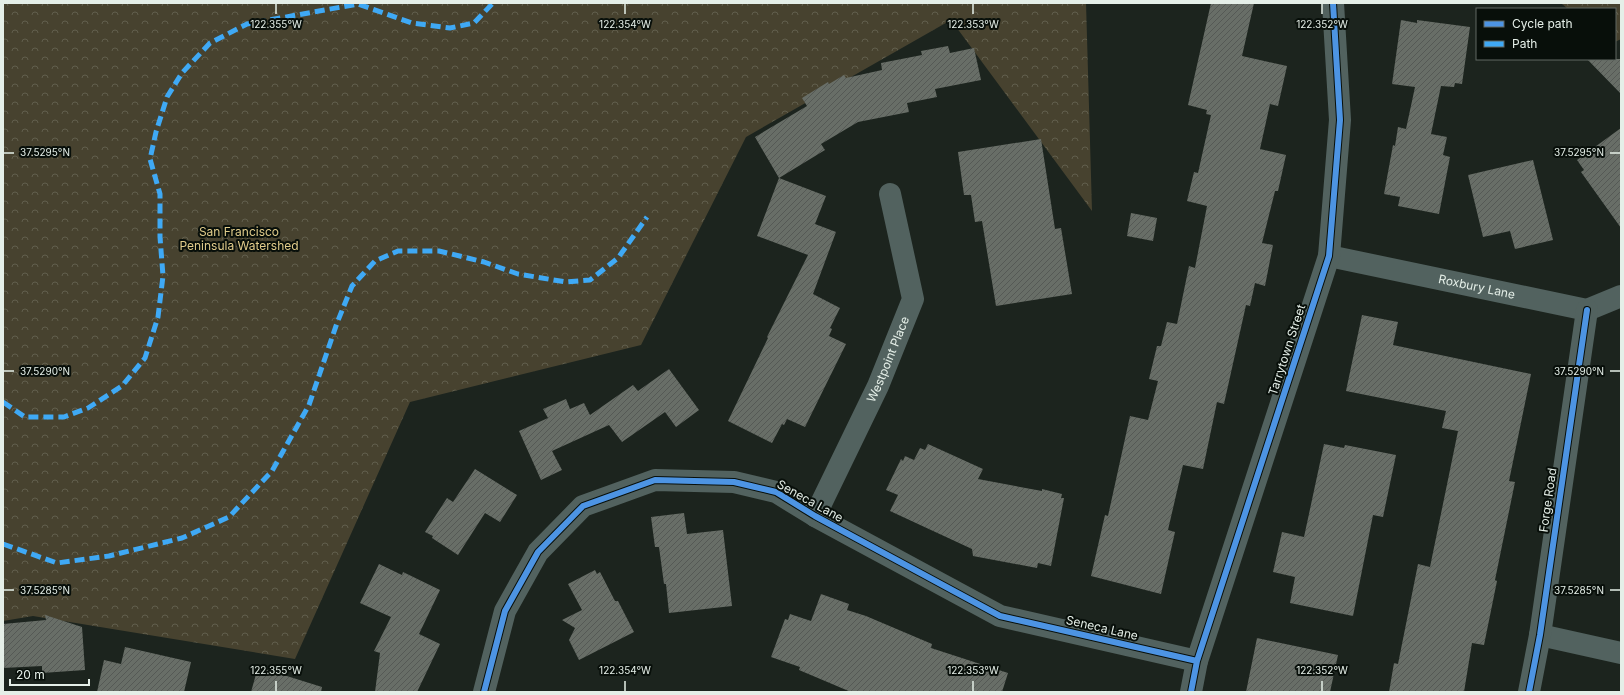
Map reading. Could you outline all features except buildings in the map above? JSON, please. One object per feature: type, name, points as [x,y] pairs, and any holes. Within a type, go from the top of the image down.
[{"type":"street","name":"Tarrytown Street","points":[[1191,692],[1197,661],[1330,256],[1340,120],[1334,3]]},
{"type":"street","name":"Westpoint Place","points":[[815,516],[878,386],[913,299],[890,194]]},
{"type":"street","name":"Roxbury Lane","points":[[1330,256],[1587,310]]},
{"type":"street","points":[[1587,310],[1621,296]]},
{"type":"street","name":"Forge Road","points":[[1529,692],[1540,635],[1587,310]]},
{"type":"street","name":"Seneca Lane","points":[[484,692],[505,611],[538,552],[584,506],[655,480],[734,482],[776,492],[815,516],[1000,616],[1197,661]]},
{"type":"street","points":[[1540,635],[1621,653]]},
{"type":"green space","name":"San Francisco Peninsula Watershed","points":[[3,3],[1086,3],[1092,211],[951,20],[746,137],[641,345],[410,402],[295,659],[33,616],[3,621]]},
{"type":"green space","points":[[1561,3],[1621,3],[1621,39],[1616,42],[1616,8],[1567,8]]},
{"type":"marked path","points":[[3,402],[25,417],[64,417],[88,408],[122,386],[145,358],[158,317],[163,276],[160,237],[160,194],[150,159],[156,132],[167,97],[182,73],[210,43],[247,24],[358,4],[412,23],[450,28],[474,23],[493,3]]},
{"type":"marked path","points":[[3,544],[57,563],[109,556],[182,538],[229,517],[272,471],[309,405],[337,323],[352,286],[375,261],[398,251],[439,251],[484,262],[518,274],[566,282],[590,280],[618,258],[647,217]]},
{"type":"cycle path","points":[[1191,692],[1197,661],[1329,256],[1340,120],[1333,3]]},
{"type":"cycle path","points":[[1529,692],[1540,635],[1587,310]]},
{"type":"cycle path","points":[[484,692],[505,611],[538,552],[583,506],[655,480],[734,482],[776,492],[815,516],[1000,616],[1197,661]]}]
